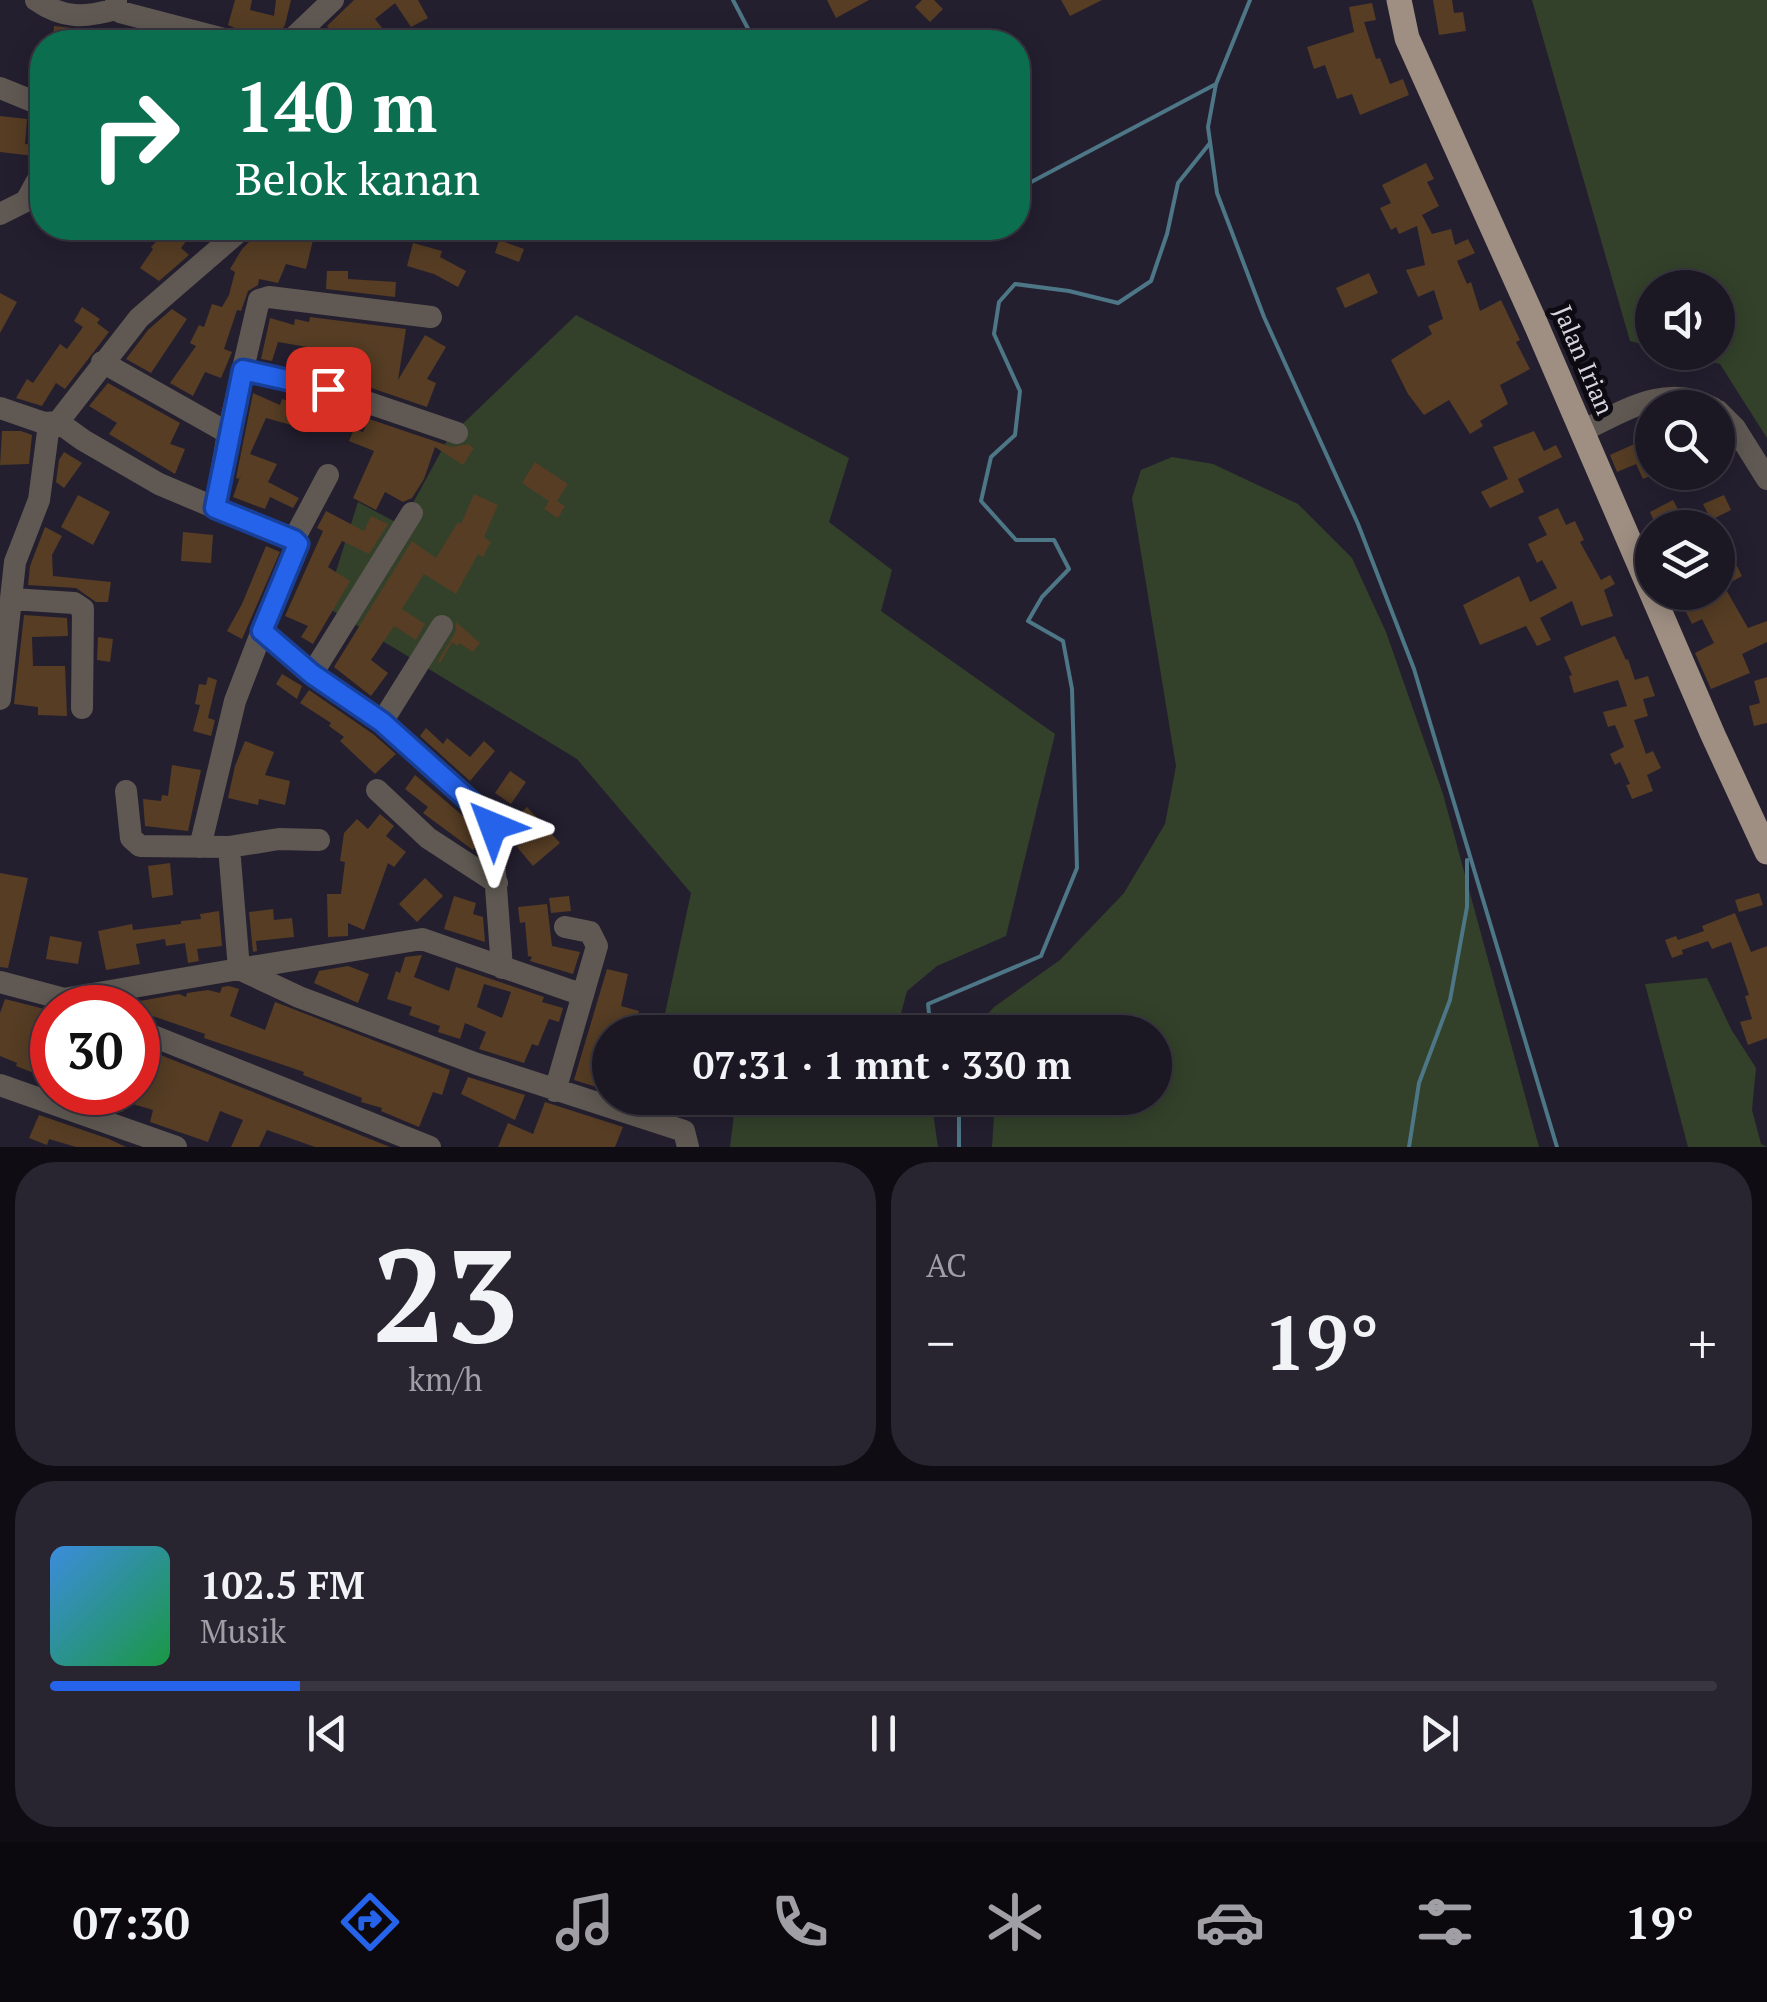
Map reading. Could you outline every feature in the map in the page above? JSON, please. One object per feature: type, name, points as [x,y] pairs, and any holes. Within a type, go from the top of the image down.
[{"type":"main road","name":"Jalan Irian","points":[[1399,0],[1407,38],[1767,852]]},
{"type":"street","points":[[36,0],[71,16],[89,16],[116,4],[197,30]]},
{"type":"street","points":[[302,30],[333,0]]},
{"type":"street","points":[[0,88],[30,99]]},
{"type":"street","points":[[0,214],[26,201],[30,194]]},
{"type":"street","points":[[0,699],[15,562],[39,500],[53,423],[139,318],[229,240]]},
{"type":"street","points":[[215,508],[255,307],[263,298],[381,308],[431,317]]},
{"type":"street","points":[[102,362],[228,433]]},
{"type":"street","points":[[243,370],[328,389],[457,433]]},
{"type":"street","points":[[0,408],[53,423],[159,484],[294,540]]},
{"type":"street","points":[[1582,431],[1635,409]]},
{"type":"street","points":[[1735,428],[1767,480]]},
{"type":"street","points":[[200,847],[235,701],[297,550],[294,540],[328,475]]},
{"type":"street","points":[[312,674],[412,513]]},
{"type":"street","points":[[8,606],[74,603],[83,610],[82,708]]},
{"type":"street","points":[[382,722],[442,626]]},
{"type":"street","points":[[262,631],[312,674],[382,722],[491,820],[502,968]]},
{"type":"street","points":[[376,790],[428,838],[496,883]]},
{"type":"street","points":[[126,791],[136,845],[229,847],[279,839],[319,840]]},
{"type":"street","points":[[229,847],[239,969]]},
{"type":"street","points":[[555,1091],[597,949],[590,932],[565,926]]},
{"type":"street","points":[[160,986],[422,939],[583,995]]},
{"type":"street","points":[[239,969],[299,997],[555,1091],[673,1125],[684,1132],[688,1147]]},
{"type":"street","points":[[1,986],[30,992]]},
{"type":"street","points":[[160,1039],[430,1147]]},
{"type":"street","points":[[0,1086],[176,1147]]},
{"type":"green space","points":[[1532,0],[1767,0],[1767,438],[1724,370],[1735,370],[1735,270],[1635,270],[1635,342],[1630,341]]},
{"type":"green space","points":[[576,315],[849,458],[829,522],[892,570],[881,611],[1055,734],[1006,936],[937,966],[907,991],[901,1015],[665,1015],[691,893],[577,759],[325,606],[358,502],[401,525],[449,437]]},
{"type":"green space","points":[[1172,457],[1213,464],[1298,504],[1352,558],[1386,632],[1443,794],[1539,1147],[992,1147],[994,1115],[1172,1115],[1172,1015],[987,1015],[1060,960],[1124,893],[1165,824],[1176,766],[1132,498],[1141,470]]},
{"type":"green space","points":[[1707,978],[1731,1029],[1756,1068],[1752,1110],[1761,1144],[1767,1147],[1688,1147],[1645,984]]},
{"type":"green space","points":[[734,1115],[933,1115],[938,1147],[730,1147]]},
{"type":"building","points":[[235,0],[252,0],[250,10],[274,16],[276,0],[291,0],[282,30],[239,30],[228,25]]},
{"type":"building","points":[[354,0],[418,0],[428,18],[411,27],[395,3],[375,19],[384,30],[330,30],[327,26]]},
{"type":"building","points":[[827,0],[869,0],[836,18]]},
{"type":"building","points":[[922,0],[934,0],[943,9],[930,22],[915,7]]},
{"type":"building","points":[[1061,0],[1102,0],[1070,16]]},
{"type":"building","points":[[1433,0],[1452,0],[1454,13],[1463,12],[1466,31],[1439,35]]},
{"type":"building","points":[[1372,3],[1376,20],[1364,22],[1376,59],[1380,58],[1390,84],[1403,79],[1409,95],[1360,115],[1352,94],[1337,99],[1325,65],[1314,69],[1307,47],[1354,32],[1349,7]]},
{"type":"building","points":[[54,26],[89,30],[54,30]]},
{"type":"building","points":[[0,116],[27,119],[25,144],[30,144],[30,156],[0,152]]},
{"type":"building","points":[[1426,163],[1434,179],[1427,182],[1439,206],[1422,215],[1432,234],[1451,229],[1455,245],[1468,239],[1475,253],[1457,261],[1467,284],[1471,282],[1480,311],[1501,300],[1530,369],[1500,385],[1508,404],[1480,421],[1483,426],[1470,434],[1449,400],[1424,415],[1391,360],[1432,334],[1428,326],[1443,319],[1434,290],[1418,297],[1406,270],[1425,265],[1417,226],[1399,234],[1396,227],[1391,230],[1380,208],[1391,203],[1382,185]]},
{"type":"building","points":[[158,240],[187,240],[181,248],[189,255],[159,281],[140,268]]},
{"type":"building","points":[[251,240],[313,240],[306,269],[286,264],[278,283],[259,279],[258,285],[248,291],[224,349],[232,352],[221,378],[205,372],[193,396],[170,383],[196,346],[190,343],[199,325],[204,327],[212,304],[222,307],[229,295],[235,272],[230,269]]},
{"type":"building","points":[[499,240],[524,249],[519,262],[495,253]]},
{"type":"building","points":[[413,243],[442,251],[440,257],[466,271],[458,287],[407,266]]},
{"type":"building","points":[[327,271],[348,271],[348,279],[396,282],[395,297],[326,289]]},
{"type":"building","points":[[1369,273],[1378,293],[1345,308],[1336,288]]},
{"type":"building","points":[[0,293],[17,302],[0,333]]},
{"type":"building","points":[[82,307],[100,319],[97,323],[109,332],[65,389],[56,383],[42,406],[16,398],[27,379],[33,383],[60,344],[67,349],[83,327],[74,321]]},
{"type":"building","points":[[172,309],[187,319],[151,373],[126,359],[148,330]]},
{"type":"building","points":[[310,317],[406,329],[398,380],[425,335],[446,347],[427,379],[436,383],[427,407],[345,379],[347,373],[321,367],[325,350],[278,342],[272,361],[261,359],[270,318],[294,325],[295,319],[309,322]]},
{"type":"building","points":[[108,383],[180,423],[170,444],[185,449],[175,474],[109,434],[117,423],[89,406]]},
{"type":"building","points":[[253,393],[280,405],[282,399],[314,408],[316,402],[332,406],[323,432],[292,421],[291,425],[266,418],[250,454],[277,464],[268,482],[299,498],[293,508],[270,497],[265,509],[233,497],[241,474],[236,478]]},
{"type":"building","points":[[369,419],[452,447],[468,444],[474,448],[463,465],[435,447],[424,479],[412,498],[403,502],[385,492],[376,510],[353,498],[374,451],[349,441],[354,429],[363,432]]},
{"type":"building","points":[[2,431],[32,435],[29,464],[0,465]]},
{"type":"building","points":[[1534,431],[1544,451],[1556,445],[1562,457],[1518,479],[1524,492],[1490,508],[1481,492],[1508,479],[1493,447]]},
{"type":"building","points":[[1635,444],[1635,464],[1617,472],[1610,455]]},
{"type":"building","points":[[64,452],[82,463],[64,488],[56,482]]},
{"type":"building","points":[[535,462],[568,484],[557,501],[565,506],[558,518],[544,509],[549,501],[522,483]]},
{"type":"building","points":[[474,494],[498,505],[484,537],[491,542],[483,557],[478,554],[456,594],[424,574],[402,609],[425,624],[416,640],[394,626],[371,660],[388,673],[371,696],[334,667],[412,541],[436,558],[458,522],[461,524]]},
{"type":"building","points":[[78,495],[110,512],[93,545],[61,527]]},
{"type":"building","points":[[1724,495],[1731,510],[1706,510],[1703,504]]},
{"type":"building","points":[[1673,500],[1678,510],[1654,510]]},
{"type":"building","points":[[1558,508],[1566,525],[1575,521],[1584,540],[1580,542],[1601,580],[1610,575],[1615,584],[1604,590],[1613,616],[1581,626],[1572,601],[1540,618],[1551,640],[1537,646],[1526,626],[1480,645],[1463,605],[1519,576],[1530,602],[1557,588],[1528,544],[1547,535],[1538,517]]},
{"type":"building","points":[[326,511],[364,531],[371,516],[388,524],[369,554],[342,541],[328,567],[350,581],[313,644],[301,637],[308,626],[285,616],[323,531],[317,528]]},
{"type":"building","points":[[45,527],[62,536],[52,555],[53,576],[111,582],[108,602],[96,602],[76,588],[28,585],[30,566]]},
{"type":"building","points":[[183,532],[213,535],[211,563],[181,561]]},
{"type":"building","points":[[266,546],[280,552],[242,639],[227,631]]},
{"type":"building","points":[[1735,605],[1748,628],[1767,621],[1767,642],[1742,654],[1750,673],[1711,689],[1695,653],[1714,643],[1702,619],[1692,624],[1685,610],[1735,610]]},
{"type":"building","points":[[24,615],[67,618],[68,636],[32,637],[33,666],[65,666],[67,716],[38,715],[38,707],[14,704]]},
{"type":"building","points":[[456,622],[480,643],[473,652],[452,642],[440,663],[455,633]]},
{"type":"building","points":[[1615,636],[1635,680],[1648,676],[1655,696],[1643,699],[1648,716],[1634,720],[1646,754],[1653,751],[1661,768],[1647,775],[1653,791],[1632,799],[1620,762],[1615,765],[1610,754],[1624,747],[1615,725],[1608,727],[1603,712],[1627,706],[1618,680],[1574,693],[1564,657]]},
{"type":"building","points":[[98,637],[113,639],[110,662],[97,660]]},
{"type":"building","points":[[282,674],[302,686],[297,699],[276,684]]},
{"type":"building","points":[[208,677],[217,680],[208,718],[215,720],[211,736],[193,731],[200,705],[195,704],[199,684],[206,685]]},
{"type":"building","points":[[1767,677],[1767,723],[1754,726],[1749,706],[1760,703],[1754,681]]},
{"type":"building","points":[[309,690],[396,754],[375,774],[340,741],[344,737],[329,726],[331,723],[300,703]]},
{"type":"building","points":[[426,728],[443,744],[447,738],[470,757],[484,741],[495,751],[470,781],[420,736]]},
{"type":"building","points":[[245,741],[274,752],[265,775],[290,781],[285,805],[259,799],[258,805],[228,798]]},
{"type":"building","points":[[172,765],[201,770],[188,831],[145,826],[143,799],[161,801],[162,795],[168,796]]},
{"type":"building","points":[[510,771],[526,782],[511,804],[495,793]]},
{"type":"building","points":[[415,775],[476,827],[478,844],[473,850],[423,813],[428,807],[405,789]]},
{"type":"building","points":[[527,807],[560,843],[533,866],[517,847],[527,839],[511,823]]},
{"type":"building","points":[[380,814],[394,826],[386,836],[406,852],[394,867],[388,863],[364,930],[348,923],[348,936],[328,937],[327,894],[341,894],[344,833],[357,819],[368,829]]},
{"type":"building","points":[[170,863],[173,895],[152,898],[148,866]]},
{"type":"building","points":[[0,873],[28,878],[8,968],[0,967]]},
{"type":"building","points":[[425,878],[443,896],[417,922],[399,904]]},
{"type":"building","points":[[1759,893],[1763,905],[1739,912],[1735,900]]},
{"type":"building","points":[[454,896],[476,903],[473,914],[483,917],[485,942],[444,929]]},
{"type":"building","points":[[569,896],[571,911],[551,913],[549,898]]},
{"type":"building","points":[[547,904],[552,946],[580,952],[573,974],[530,961],[532,957],[528,956],[525,922],[520,923],[518,907]]},
{"type":"building","points":[[273,909],[274,920],[292,918],[294,937],[256,941],[257,951],[253,952],[249,912]]},
{"type":"building","points":[[219,911],[222,946],[197,949],[199,961],[188,963],[185,943],[166,946],[165,939],[136,944],[140,964],[106,970],[98,931],[132,924],[133,930],[181,924],[201,919],[200,914]]},
{"type":"building","points":[[1735,913],[1751,952],[1767,946],[1767,1038],[1748,1045],[1740,1022],[1752,1019],[1745,996],[1749,995],[1731,942],[1712,949],[1708,941],[1672,958],[1665,940],[1704,931],[1702,926]]},
{"type":"building","points":[[50,936],[82,942],[78,964],[46,959]]},
{"type":"building","points":[[422,955],[414,977],[449,991],[456,967],[544,997],[542,1002],[563,1008],[559,1022],[549,1019],[538,1046],[532,1044],[524,1063],[479,1049],[486,1032],[465,1023],[460,1039],[438,1032],[440,1026],[409,1015],[412,1007],[387,999],[405,957]],"holes":[[[484,984],[511,992],[502,1018],[477,1007]]]},
{"type":"building","points":[[348,966],[369,974],[358,1003],[314,983],[319,971]]},
{"type":"building","points":[[607,969],[628,974],[621,1006],[639,1011],[638,1015],[593,1015]]},
{"type":"building","points":[[222,987],[239,989],[230,1016],[265,1030],[275,1002],[450,1070],[442,1095],[433,1092],[419,1127],[361,1102],[362,1098],[303,1075],[304,1072],[160,1019],[160,997],[179,994],[186,997],[187,993],[208,990],[220,993]]},
{"type":"building","points":[[5,999],[30,1005],[30,1071],[0,1056],[0,1013]]},
{"type":"building","points":[[592,1019],[592,1086],[574,1080]]},
{"type":"building","points":[[160,1055],[390,1147],[315,1147],[267,1130],[259,1147],[231,1147],[243,1120],[220,1111],[208,1142],[150,1122],[152,1115],[160,1115]]},
{"type":"building","points":[[468,1077],[525,1095],[515,1120],[461,1094]]},
{"type":"building","points":[[545,1102],[623,1127],[615,1147],[498,1147],[508,1123],[533,1134]]},
{"type":"building","points":[[39,1115],[126,1147],[76,1147],[49,1139],[47,1145],[29,1138]]},
{"type":"waterway","points":[[733,0],[749,30]]},
{"type":"waterway","points":[[1030,183],[1216,84],[1250,0]]},
{"type":"waterway","points":[[1216,84],[1208,127],[1217,193],[1264,317],[1358,524],[1414,669],[1557,1147]]},
{"type":"waterway","points":[[929,1015],[928,1004],[1041,956],[1077,868],[1072,689],[1063,641],[1028,621],[1042,597],[1069,569],[1054,540],[1016,540],[981,501],[991,457],[1015,435],[1020,391],[994,334],[999,302],[1015,284],[1118,303],[1151,281],[1178,183],[1210,143]]},
{"type":"waterway","points":[[1409,1147],[1419,1083],[1450,1000],[1467,907],[1467,860]]},
{"type":"waterway","points":[[959,1115],[959,1147]]},
{"type":"route","points":[[328,389],[243,370],[215,508],[298,544],[262,631],[312,674],[382,722],[491,820],[493,826]]}]
